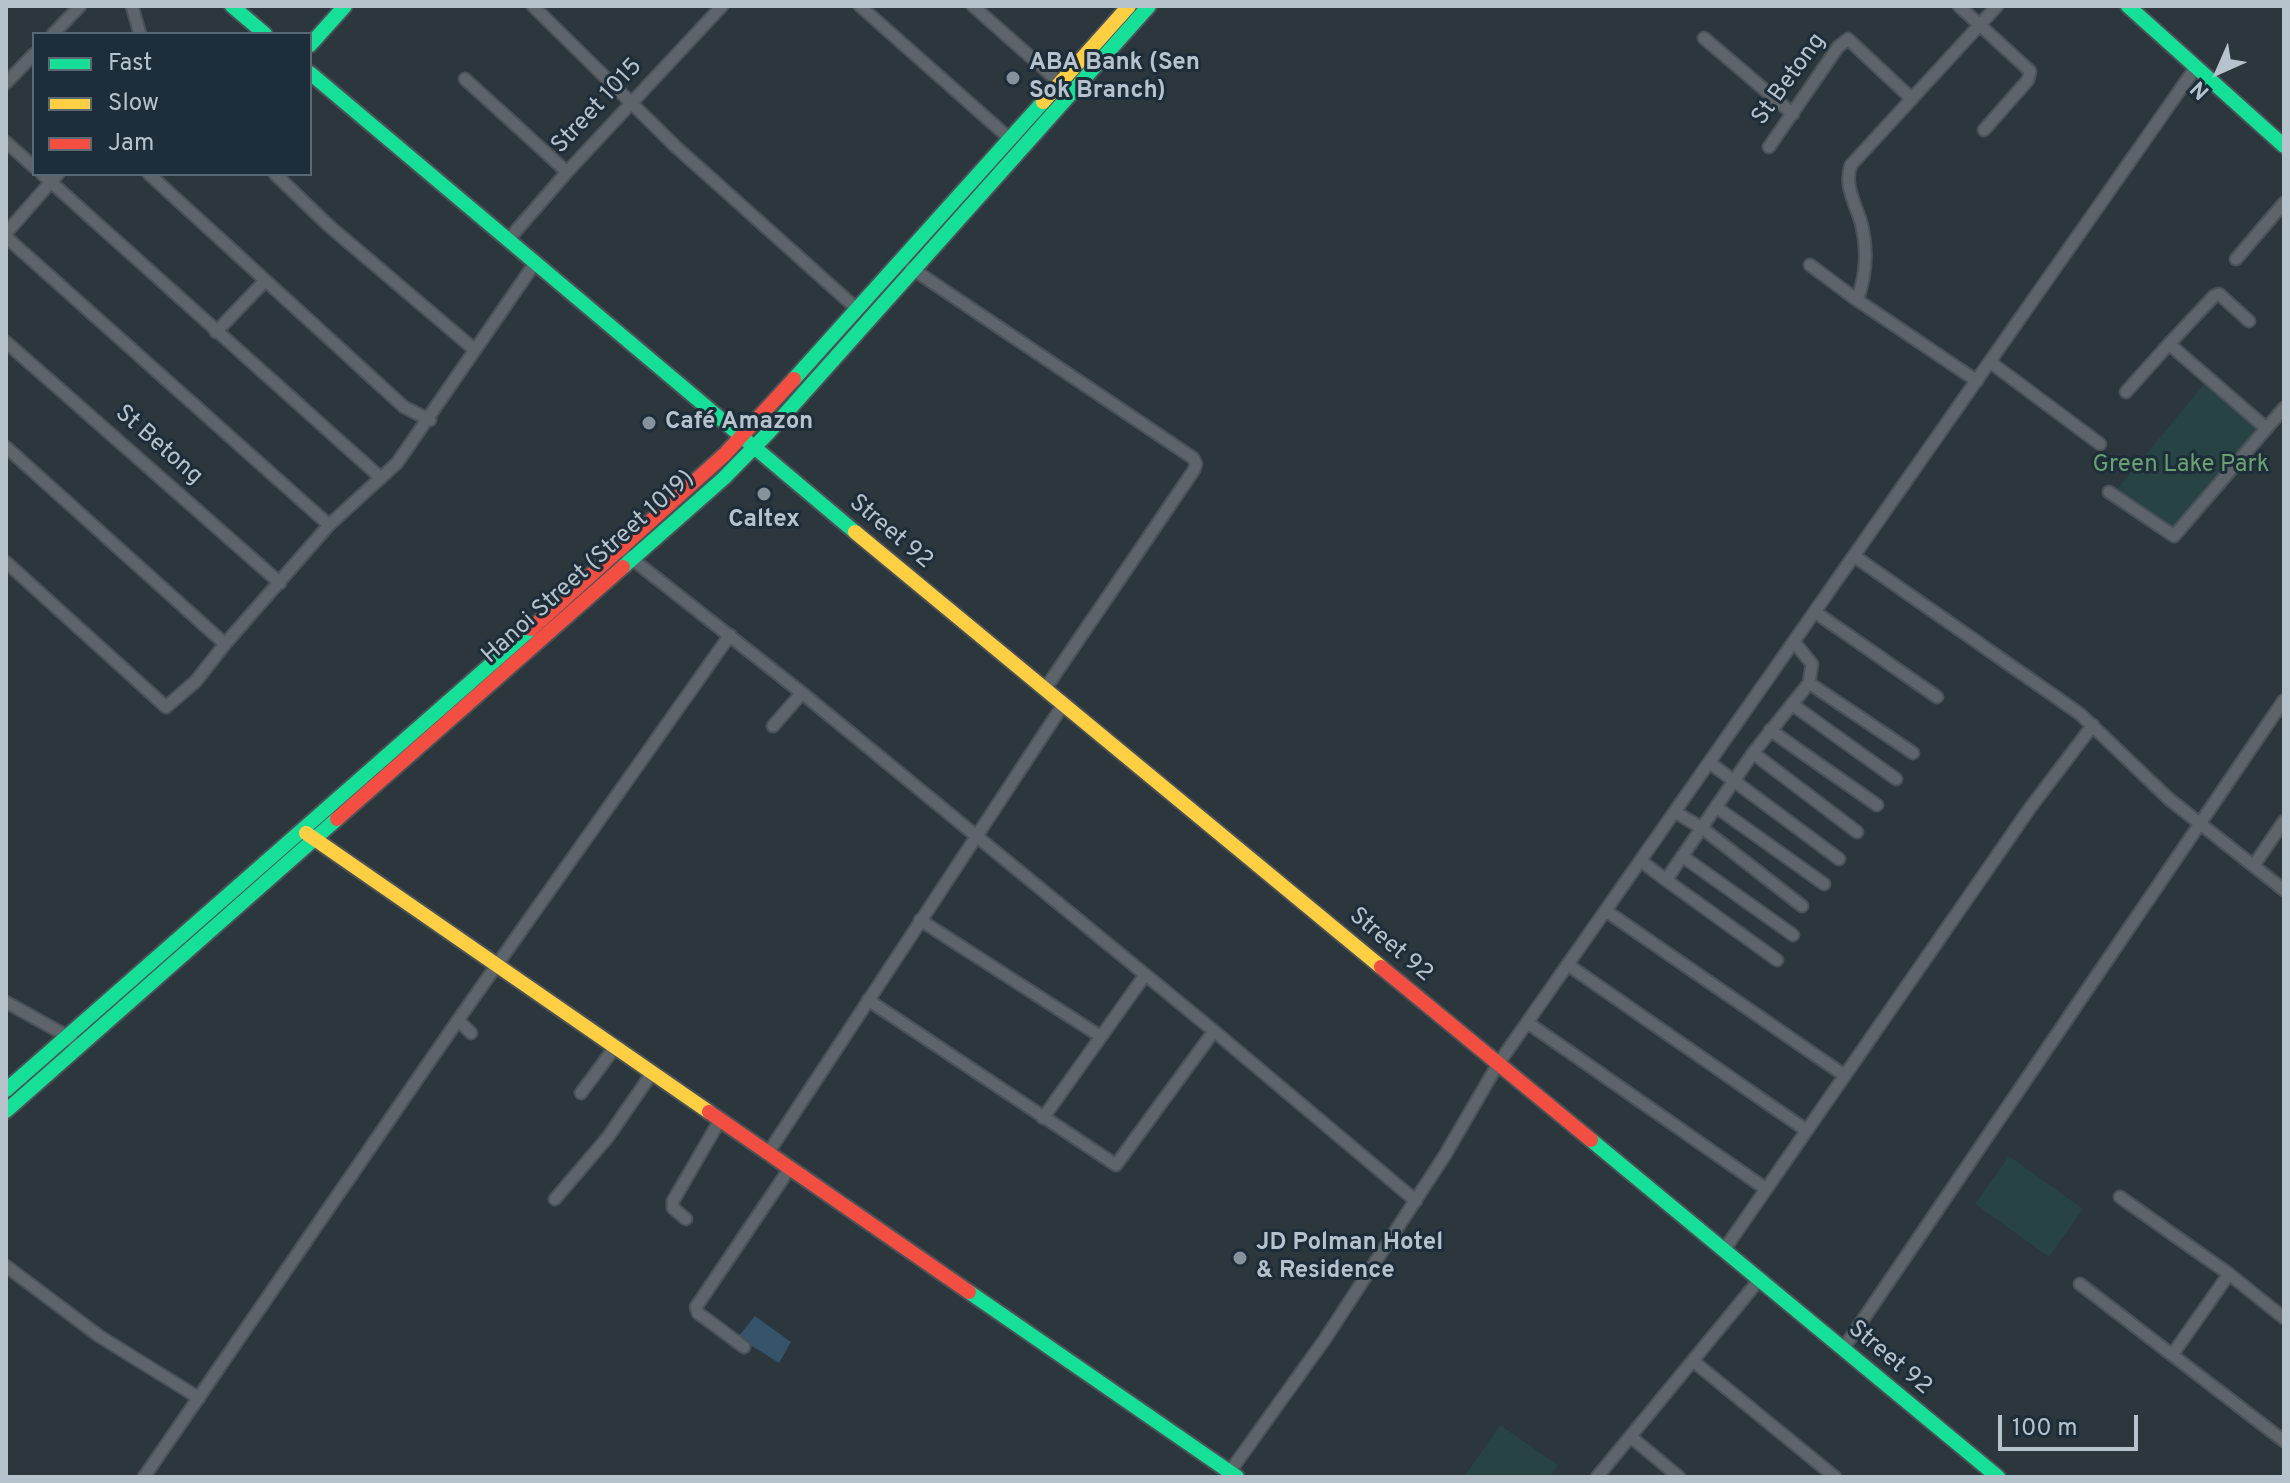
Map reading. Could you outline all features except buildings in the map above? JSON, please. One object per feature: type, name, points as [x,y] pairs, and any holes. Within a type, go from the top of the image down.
[{"type":"main road","points":[[232,6],[263,32]]},
{"type":"main road","points":[[312,43],[345,6]]},
{"type":"main road","name":"Hanoi Street (Street 1019)","points":[[6,1111],[741,438],[1129,6]]},
{"type":"main road","name":"Hanoi Street (Street 1019)","points":[[6,1090],[633,559],[753,448],[1149,6]]},
{"type":"main road","points":[[2128,6],[2284,146]]},
{"type":"main road","name":"Street 92","points":[[312,75],[741,438],[1724,1250],[1991,1475]]},
{"type":"main road","points":[[308,834],[1231,1475]]},
{"type":"street","points":[[55,32],[80,6]]},
{"type":"street","points":[[132,6],[139,32]]},
{"type":"street","points":[[533,6],[675,146],[857,309]]},
{"type":"street","name":"Street 1015","points":[[508,240],[722,6]]},
{"type":"street","points":[[860,6],[1009,138]]},
{"type":"street","points":[[973,6],[1059,82]]},
{"type":"street","points":[[1959,6],[2031,75],[1984,130]]},
{"type":"street","points":[[1857,300],[1865,279],[1865,246],[1849,187],[1851,165],[1997,6]]},
{"type":"street","points":[[1704,38],[1793,114]]},
{"type":"street","name":"St Betong","points":[[1769,147],[1838,47],[1848,39],[1912,99]]},
{"type":"street","points":[[6,83],[32,56]]},
{"type":"street","points":[[1231,1475],[1416,1201],[1498,1064],[2196,67]]},
{"type":"street","points":[[465,79],[567,172]]},
{"type":"street","points":[[6,142],[32,165]]},
{"type":"street","points":[[151,176],[404,407],[430,420]]},
{"type":"street","points":[[277,176],[328,225],[475,350]]},
{"type":"street","points":[[329,525],[6,235],[50,177],[216,332],[381,478]]},
{"type":"street","points":[[2236,259],[2284,203]]},
{"type":"street","points":[[901,259],[1193,458],[1196,464],[1045,689]]},
{"type":"street","points":[[6,562],[166,707],[196,681],[329,525],[397,463],[430,420],[535,263]]},
{"type":"street","points":[[1810,265],[1977,381]]},
{"type":"street","points":[[216,332],[265,281]]},
{"type":"street","points":[[2126,392],[2214,296],[2219,294],[2249,321]]},
{"type":"street","name":"St Betong","points":[[6,342],[280,583]]},
{"type":"street","points":[[2169,344],[2266,428]]},
{"type":"street","points":[[1990,362],[2100,444]]},
{"type":"street","points":[[2109,492],[2174,536],[2284,408]]},
{"type":"street","points":[[6,447],[225,644]]},
{"type":"street","points":[[620,550],[802,693],[1416,1201]]},
{"type":"street","points":[[1854,556],[2093,725],[2169,799],[2284,890]]},
{"type":"street","points":[[1815,612],[1937,697]]},
{"type":"street","points":[[144,1477],[458,1020],[730,635]]},
{"type":"street","points":[[1666,880],[1753,753],[1809,683],[1812,664],[1794,642]]},
{"type":"street","points":[[1809,683],[1913,753]]},
{"type":"street","points":[[773,726],[802,693]]},
{"type":"street","points":[[1843,1349],[2284,700]]},
{"type":"street","points":[[768,1153],[1063,705]]},
{"type":"street","points":[[1793,705],[1896,779]]},
{"type":"street","points":[[1724,1250],[2030,808],[2093,725]]},
{"type":"street","points":[[1770,730],[1877,805]]},
{"type":"street","points":[[1753,753],[1857,832]]},
{"type":"street","points":[[1710,763],[1839,859]]},
{"type":"street","points":[[1716,807],[1824,884]]},
{"type":"street","points":[[1675,812],[1702,828],[1802,906]]},
{"type":"street","points":[[2254,865],[2284,821]]},
{"type":"street","points":[[1682,856],[1793,935]]},
{"type":"street","points":[[1641,861],[1777,960]]},
{"type":"street","points":[[1606,911],[1844,1075]]},
{"type":"street","points":[[920,920],[1100,1036]]},
{"type":"street","points":[[1568,965],[1806,1130]]},
{"type":"street","points":[[1043,1118],[1145,975]]},
{"type":"street","points":[[868,1000],[1116,1165],[1214,1031]]},
{"type":"street","points":[[6,1002],[67,1036],[78,1048]]},
{"type":"street","points":[[458,1020],[471,1033]]},
{"type":"street","points":[[1528,1023],[1766,1189]]},
{"type":"street","points":[[581,1093],[615,1047]]},
{"type":"street","points":[[555,1199],[608,1137],[652,1073]]},
{"type":"street","points":[[686,1219],[673,1208],[673,1201],[720,1120]]},
{"type":"street","points":[[744,1347],[698,1313],[696,1307],[790,1168]]},
{"type":"street","points":[[2120,1197],[2229,1274],[2284,1318]]},
{"type":"street","points":[[6,1266],[99,1336],[199,1398]]},
{"type":"street","points":[[2172,1355],[2229,1274]]},
{"type":"street","points":[[1597,1477],[1759,1280]]},
{"type":"street","points":[[2080,1284],[2284,1441]]},
{"type":"street","points":[[1693,1361],[1835,1477]]},
{"type":"street","points":[[1631,1437],[1679,1477]]},
{"type":"green space","name":"Green Lake Park","points":[[2205,383],[2258,428],[2175,529],[2116,490]]},
{"type":"green space","points":[[2009,1156],[2083,1209],[2049,1257],[1975,1204]]},
{"type":"green space","points":[[1500,1425],[1558,1465],[1550,1477],[1464,1477]]},
{"type":"water","points":[[755,1316],[791,1342],[779,1363],[738,1337]]},
{"type":"traffic: fast","points":[[232,6],[263,32]]},
{"type":"traffic: fast","points":[[312,43],[345,6]]},
{"type":"traffic: fast","points":[[623,567],[724,478],[769,432],[1149,6]]},
{"type":"traffic: fast","points":[[2128,6],[2284,146]]},
{"type":"traffic: fast","points":[[312,75],[855,532]]},
{"type":"traffic: fast","points":[[794,379],[1043,102]]},
{"type":"traffic: fast","points":[[6,1090],[531,629]]},
{"type":"traffic: fast","points":[[6,1111],[337,819]]},
{"type":"traffic: fast","points":[[1591,1140],[1998,1477]]},
{"type":"traffic: fast","points":[[969,1292],[1237,1477]]},
{"type":"traffic: slow","points":[[1043,102],[1129,6]]},
{"type":"traffic: slow","points":[[855,532],[1381,967]]},
{"type":"traffic: slow","points":[[306,833],[709,1112]]},
{"type":"traffic: jam","points":[[531,629],[725,454],[794,379]]},
{"type":"traffic: jam","points":[[337,819],[623,567]]},
{"type":"traffic: jam","points":[[1381,967],[1591,1140]]},
{"type":"traffic: jam","points":[[709,1112],[969,1292]]},
{"type":"place","name":"ABA Bank (Sen Sok Branch)","points":[[1013,78]]},
{"type":"place","name":"Café Amazon","points":[[649,423]]},
{"type":"place","name":"Caltex","points":[[764,494]]},
{"type":"place","name":"JD Polman Hotel & Residence","points":[[1240,1258]]}]
